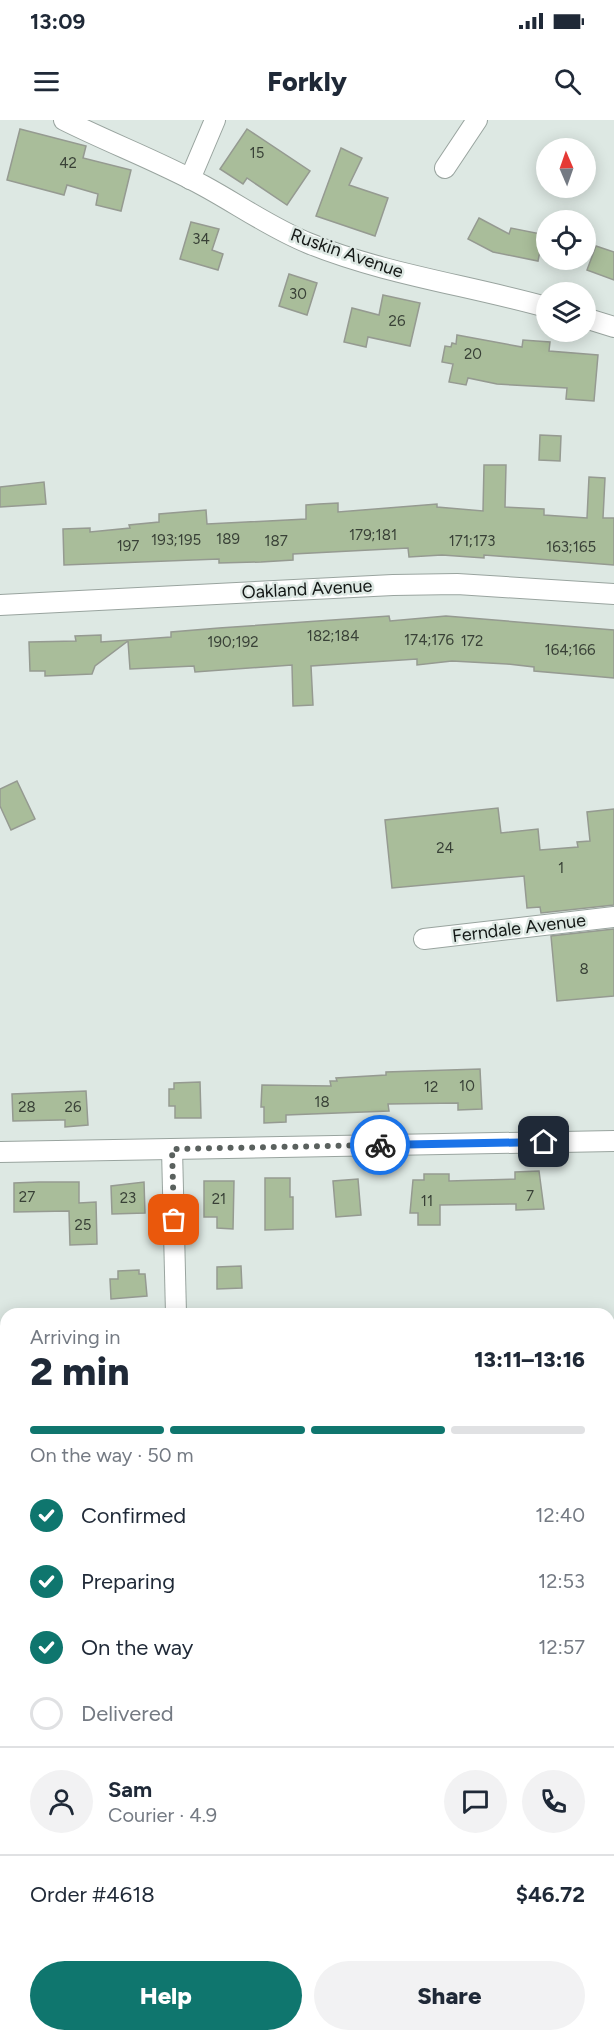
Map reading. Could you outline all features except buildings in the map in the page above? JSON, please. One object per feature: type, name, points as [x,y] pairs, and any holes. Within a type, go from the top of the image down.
[{"type":"street","name":"Ruskin Avenue","points":[[64,120],[153,159],[256,218],[308,243],[414,276],[536,305]]},
{"type":"street","points":[[190,179],[215,120]]},
{"type":"street","points":[[446,168],[477,120]]},
{"type":"street","points":[[596,321],[614,327]]},
{"type":"street","name":"Oakland Avenue","points":[[0,605],[393,585],[457,584],[614,594]]},
{"type":"street","name":"Ferndale Avenue","points":[[424,939],[614,917]]},
{"type":"street","points":[[0,1152],[614,1141]]},
{"type":"street","points":[[172,1149],[176,1308]]},
{"type":"way so far","points":[[174,1220],[172,1149],[380,1145]]},
{"type":"route","points":[[380,1145],[544,1142]]}]
